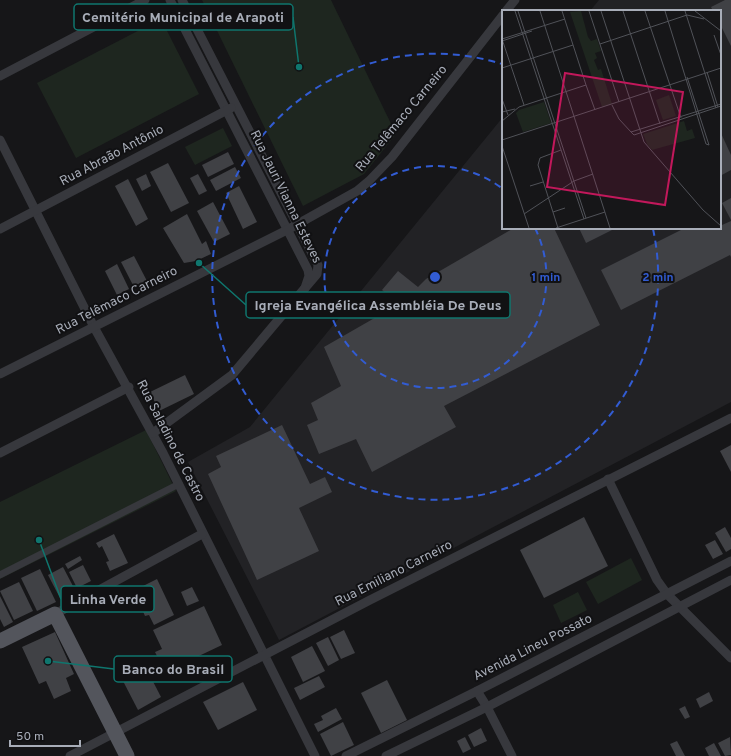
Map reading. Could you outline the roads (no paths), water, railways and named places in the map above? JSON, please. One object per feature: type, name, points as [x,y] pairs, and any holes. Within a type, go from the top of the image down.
[{"type":"main road","points":[[0,641],[55,614],[127,756]]},
{"type":"street","points":[[0,76],[145,0]]},
{"type":"street","name":"Rua Jauri Vianna Esteves","points":[[170,0],[308,270],[309,276],[305,288]]},
{"type":"street","name":"Rua Jauri Vianna Esteves","points":[[182,0],[318,265],[317,274],[305,288]]},
{"type":"street","points":[[507,10],[515,0]]},
{"type":"street","name":"Rua Telêmaco Carneiro","points":[[0,374],[287,230],[344,199],[369,181],[392,157],[502,17]]},
{"type":"street","name":"Rua Abraão Antônio","points":[[0,229],[236,106]]},
{"type":"street","name":"Rua Saladino de Castro","points":[[0,140],[94,327],[129,387],[153,433],[202,534],[315,756]]},
{"type":"street","points":[[153,433],[232,375],[305,288]]},
{"type":"street","points":[[0,453],[129,387]]},
{"type":"street","name":"Rua Emiliano Carneiro","points":[[70,756],[608,479],[731,418]]},
{"type":"street","points":[[608,479],[657,580],[666,594],[731,658]]},
{"type":"street","points":[[0,574],[179,484]]},
{"type":"street","points":[[55,614],[202,534]]},
{"type":"street","name":"Avenida Lineu Possato","points":[[346,756],[731,561]]},
{"type":"street","points":[[380,739],[388,755],[487,706],[731,580]]},
{"type":"street","points":[[476,691],[487,706],[512,756]]},
{"type":"place","name":"Cemitério Municipal de Arapoti","points":[[299,67]]},
{"type":"place","name":"Igreja Evangélica Assembléia De Deus","points":[[199,263]]},
{"type":"place","name":"Linha Verde","points":[[39,540]]},
{"type":"place","name":"Banco do Brasil","points":[[48,661]]}]
